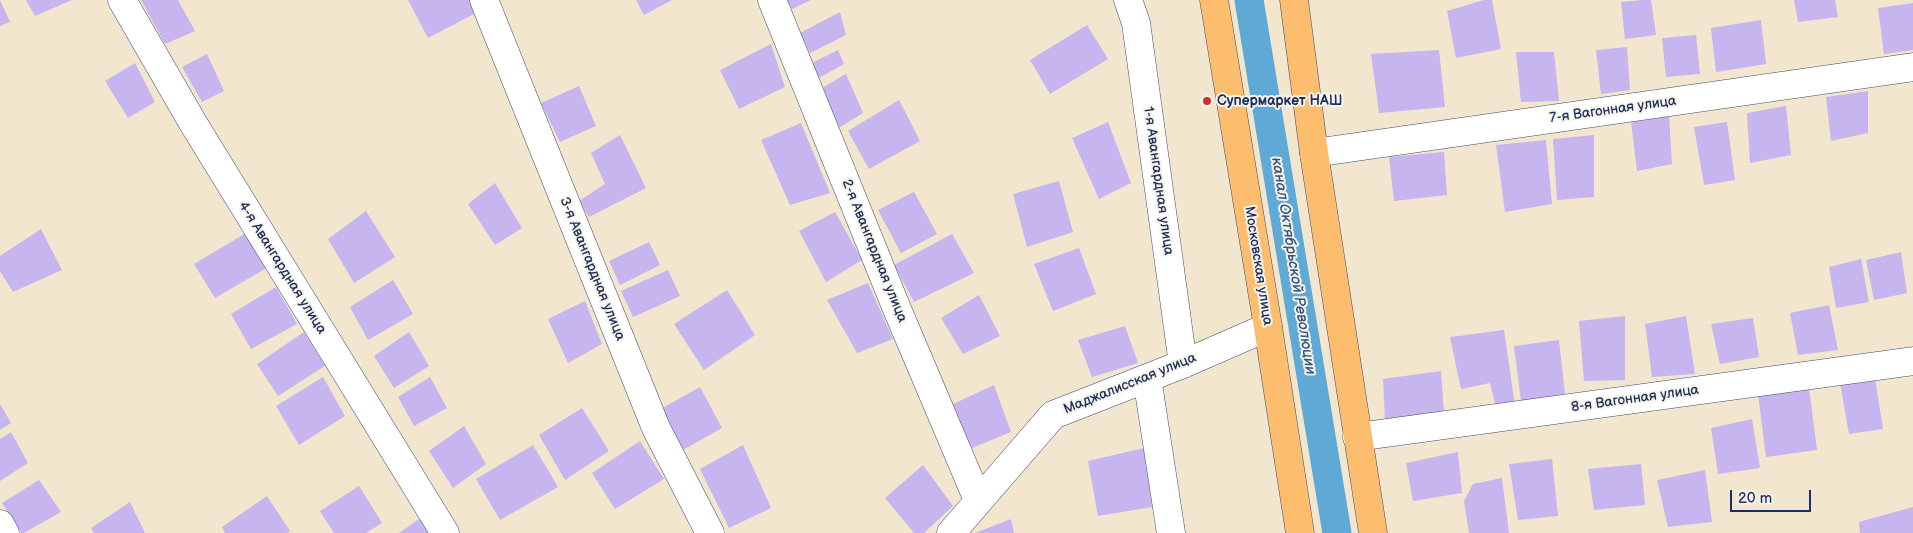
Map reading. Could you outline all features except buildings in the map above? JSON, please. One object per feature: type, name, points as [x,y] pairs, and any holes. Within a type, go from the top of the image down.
[{"type":"main road","name":"Московская улица","points":[[1214,0],[1300,533]]},
{"type":"main road","points":[[1294,0],[1314,154],[1373,533]]},
{"type":"street","name":"4-я Авангардная улица","points":[[122,0],[192,123],[446,533]]},
{"type":"street","name":"3-я Авангардная улица","points":[[484,0],[656,428],[710,533]]},
{"type":"street","name":"2-я Авангардная улица","points":[[772,0],[897,309],[978,500]]},
{"type":"street","name":"1-я Авангардная улица","points":[[1128,0],[1136,24],[1183,364]]},
{"type":"street","name":"7-я Вагонная улица","points":[[1314,154],[1913,67]]},
{"type":"street","name":"Маджалисская улица","points":[[951,533],[1053,415],[1183,364],[1268,327]]},
{"type":"street","name":"8-я Вагонная улица","points":[[1357,437],[1913,361]]},
{"type":"street","points":[[1148,378],[1171,533]]},
{"type":"street","points":[[0,524],[5,533]]},
{"type":"waterway","name":"канал Октябрьской Революции","points":[[1249,0],[1337,533]]},
{"type":"place","name":"Супермаркет НАШ","points":[[1207,101]]}]
